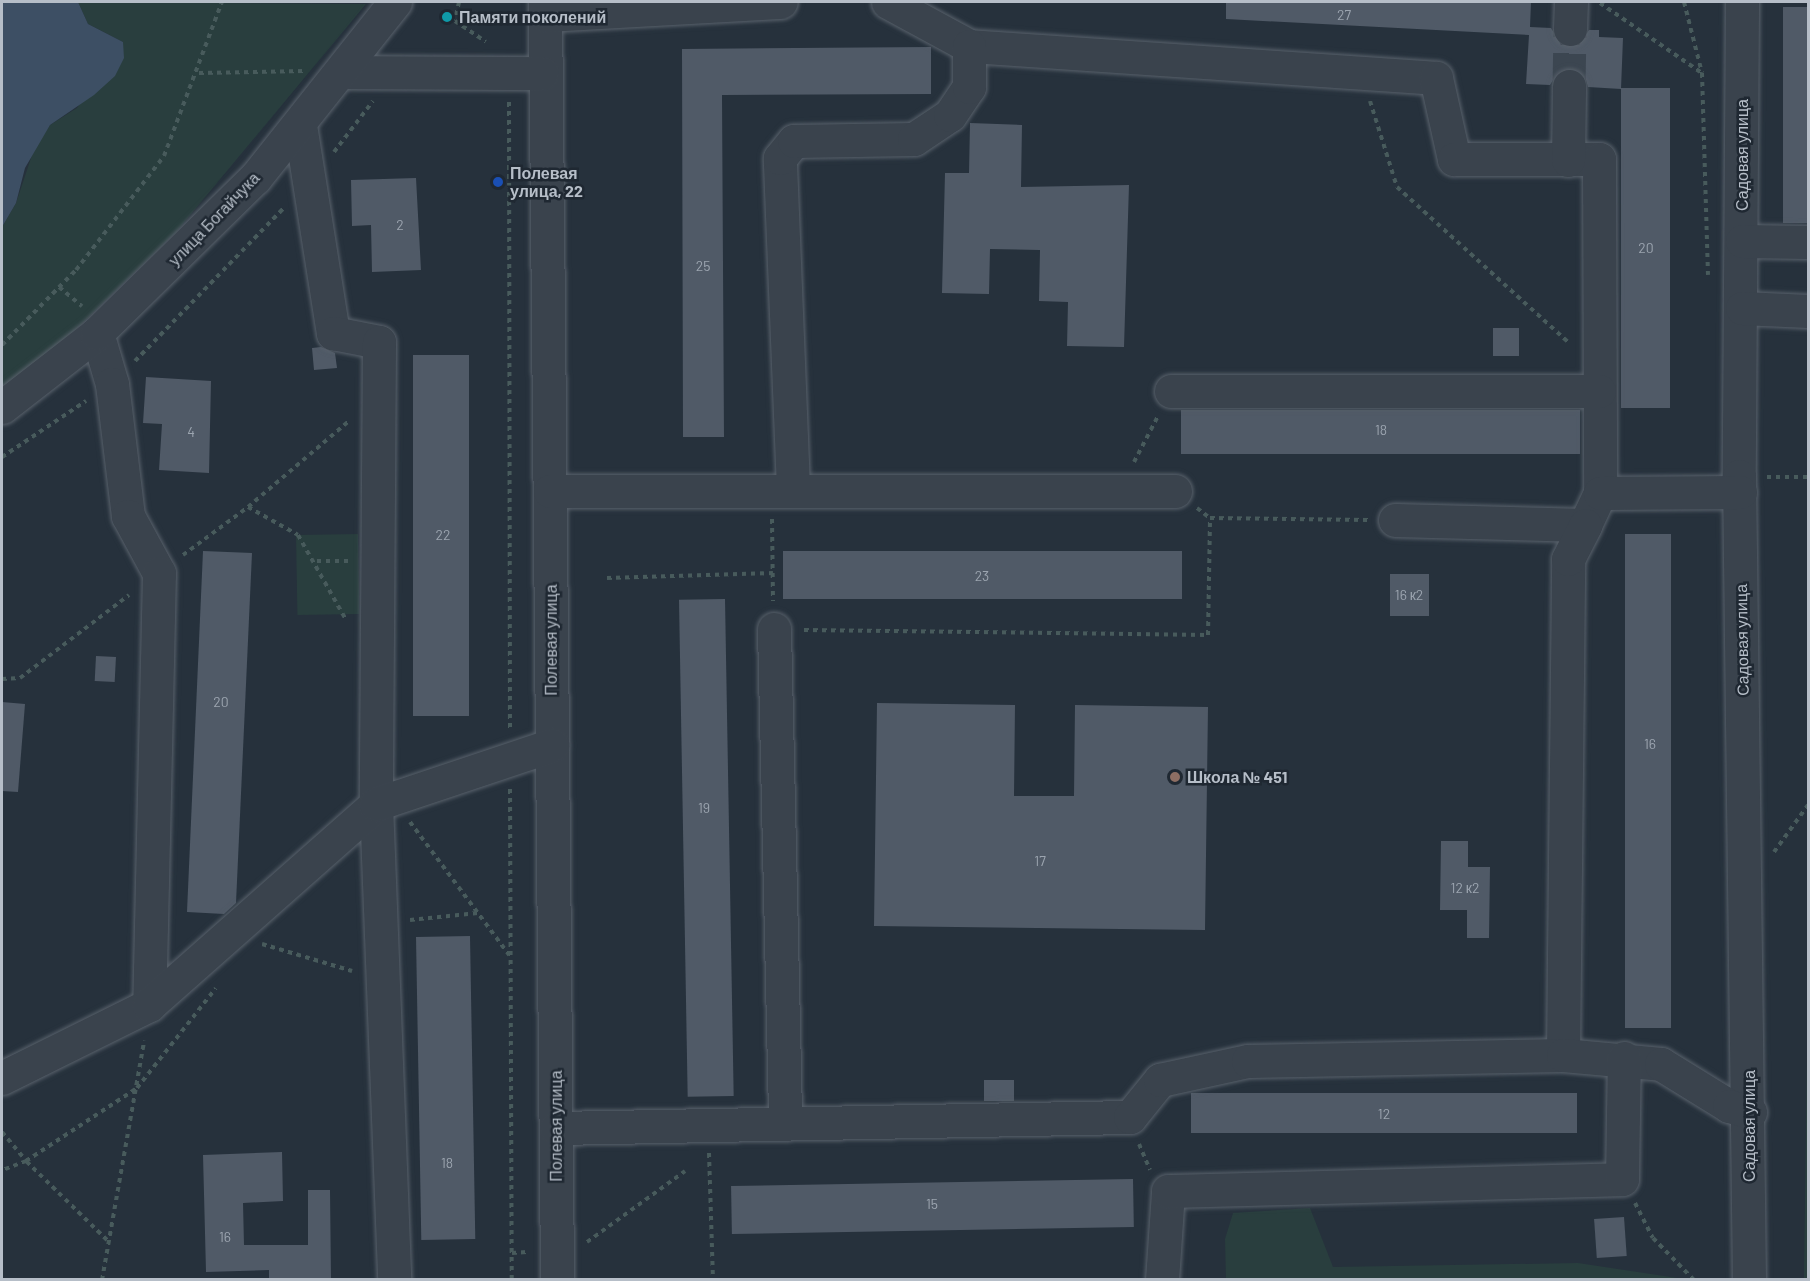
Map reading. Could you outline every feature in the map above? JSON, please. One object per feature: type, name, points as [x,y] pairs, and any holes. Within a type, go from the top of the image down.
[{"type":"street","name":"улица Богайчука","points":[[2,407],[97,333],[255,178],[343,72],[395,2]]},
{"type":"street","points":[[545,8],[781,2]]},
{"type":"street","points":[[888,2],[969,46],[1436,78],[1454,159],[1599,159],[1600,493],[1568,559],[1563,1055]]},
{"type":"street","name":"Садовая улица","points":[[1742,2],[1742,308],[1739,484],[1750,1112],[1749,1280]]},
{"type":"street","name":"Полевая улица","points":[[545,8],[542,74],[550,491],[556,1280]]},
{"type":"street","points":[[783,488],[780,158],[794,141],[914,139],[950,116],[969,87],[969,46]]},
{"type":"street","points":[[343,72],[542,74]]},
{"type":"street","points":[[1568,160],[1569,86]]},
{"type":"street","points":[[300,125],[333,333],[379,342],[384,923],[394,1280]]},
{"type":"street","points":[[1742,241],[1809,243]]},
{"type":"street","points":[[1742,308],[1809,311]]},
{"type":"street","points":[[97,333],[112,384],[128,516],[159,573],[149,1005]]},
{"type":"street","points":[[1171,391],[1599,380]]},
{"type":"street","points":[[1600,493],[1739,484]]},
{"type":"street","points":[[550,491],[783,488],[1175,491]]},
{"type":"street","points":[[1395,520],[1585,525]]},
{"type":"street","points":[[774,629],[785,1124]]},
{"type":"street","points":[[2,1078],[149,1005],[384,800],[552,745]]},
{"type":"street","points":[[556,1128],[1130,1117],[1160,1080],[1248,1061],[1563,1055],[1624,1058],[1661,1064],[1729,1106],[1750,1112]]},
{"type":"street","points":[[1162,1280],[1168,1191],[1622,1179],[1624,1058]]},
{"type":"path","points":[[2,345],[76,270],[164,156],[199,73],[222,2]]},
{"type":"path","points":[[459,2],[455,21],[494,47]]},
{"type":"path","points":[[1597,2],[1702,73]]},
{"type":"path","points":[[199,73],[343,72]]},
{"type":"path","points":[[1370,73],[1370,106],[1397,187],[1599,380]]},
{"type":"path","points":[[509,91],[512,1280]]},
{"type":"path","points":[[2,457],[112,384],[309,183],[380,93]]},
{"type":"path","points":[[1119,492],[1171,391]]},
{"type":"path","points":[[2,680],[20,678],[248,507],[379,395]]},
{"type":"path","points":[[1739,484],[1809,477]]},
{"type":"path","points":[[783,488],[773,573],[774,629],[1208,635],[1210,518],[1395,520]]},
{"type":"path","points":[[248,507],[298,535],[352,632]]},
{"type":"path","points":[[607,578],[773,573]]},
{"type":"path","points":[[384,800],[478,913],[510,956]]},
{"type":"path","points":[[384,923],[478,913]]},
{"type":"path","points":[[229,935],[385,981]]},
{"type":"path","points":[[2,1170],[26,1161],[137,1088],[224,978]]},
{"type":"path","points":[[102,1280],[107,1240],[137,1088],[149,1005]]},
{"type":"path","points":[[708,1125],[712,1280]]},
{"type":"path","points":[[2,1132],[26,1161],[107,1240]]},
{"type":"path","points":[[577,1249],[685,1171]]},
{"type":"path","points":[[1622,1179],[1653,1238],[1694,1280]]},
{"type":"path","points":[[512,1253],[531,1252]]},
{"type":"green space","points":[[78,2],[366,4],[177,231],[57,348],[2,391],[2,227],[16,203],[34,149],[50,125],[77,108],[123,42],[88,24]]},
{"type":"green space","points":[[358,534],[359,614],[297,615],[296,535]]},
{"type":"green space","points":[[1808,977],[1808,1279],[1804,1280],[1804,1273]]},
{"type":"green space","points":[[1310,1208],[1333,1267],[1578,1263],[1684,1279],[1226,1279],[1225,1239],[1233,1213]]},
{"type":"water","points":[[2,2],[78,2],[88,24],[123,42],[124,58],[115,76],[94,95],[50,125],[25,168],[16,203],[2,227]]},
{"type":"building","points":[[1226,2],[1531,2],[1530,27],[1551,28],[1561,45],[1579,45],[1589,30],[1599,30],[1599,37],[1623,38],[1621,89],[1588,87],[1585,76],[1570,67],[1559,70],[1550,85],[1526,84],[1529,35],[1226,19]]},
{"type":"building","points":[[1783,7],[1808,7],[1808,223],[1783,223]]},
{"type":"building","points":[[931,47],[931,94],[722,95],[724,437],[683,437],[682,49]]},
{"type":"building","points":[[1621,88],[1670,88],[1670,408],[1621,408]]},
{"type":"building","points":[[970,123],[1022,125],[1021,187],[1129,185],[1124,347],[1067,346],[1068,302],[1039,301],[1040,250],[990,249],[989,294],[942,293],[945,173],[969,173]]},
{"type":"building","points":[[416,178],[421,270],[372,272],[371,225],[352,226],[351,180]]},
{"type":"building","points":[[1493,328],[1519,328],[1519,356],[1493,356]]},
{"type":"building","points":[[321,347],[335,353],[337,368],[314,370],[312,348]]},
{"type":"building","points":[[413,355],[469,355],[469,716],[413,716]]},
{"type":"building","points":[[146,377],[211,381],[209,473],[159,470],[162,424],[143,423]]},
{"type":"building","points":[[1181,410],[1580,410],[1580,454],[1181,454]]},
{"type":"building","points":[[1625,534],[1671,534],[1671,1028],[1625,1028]]},
{"type":"building","points":[[203,551],[252,553],[236,903],[224,914],[187,912]]},
{"type":"building","points":[[783,551],[1182,551],[1182,599],[783,599]]},
{"type":"building","points":[[1390,574],[1429,574],[1429,616],[1390,616]]},
{"type":"building","points":[[725,599],[734,1096],[688,1097],[679,600]]},
{"type":"building","points":[[96,656],[116,657],[115,682],[95,681]]},
{"type":"building","points":[[2,702],[25,704],[18,792],[2,791]]},
{"type":"building","points":[[877,703],[1015,705],[1014,796],[1074,796],[1075,705],[1208,707],[1205,930],[874,926]]},
{"type":"building","points":[[1441,841],[1468,841],[1468,867],[1490,867],[1489,938],[1467,938],[1467,910],[1440,910]]},
{"type":"building","points":[[470,936],[475,1239],[421,1240],[416,937]]},
{"type":"building","points":[[984,1080],[1014,1080],[1014,1101],[984,1101]]},
{"type":"building","points":[[1191,1093],[1577,1093],[1577,1133],[1191,1133]]},
{"type":"building","points":[[282,1152],[283,1201],[243,1203],[244,1245],[308,1245],[308,1190],[330,1190],[331,1280],[269,1280],[269,1270],[206,1272],[203,1155]]},
{"type":"building","points":[[1133,1179],[1134,1227],[732,1234],[731,1186]]},
{"type":"building","points":[[1624,1217],[1627,1256],[1597,1258],[1594,1219]]},
{"type":"tunnel","points":[[1569,86],[1570,29]]},
{"type":"place","name":"Памяти поколений","points":[[447,17]]},
{"type":"place","name":"Полевая улица, 22","points":[[498,182]]},
{"type":"place","name":"Школа № 451","points":[[1175,777]]}]
